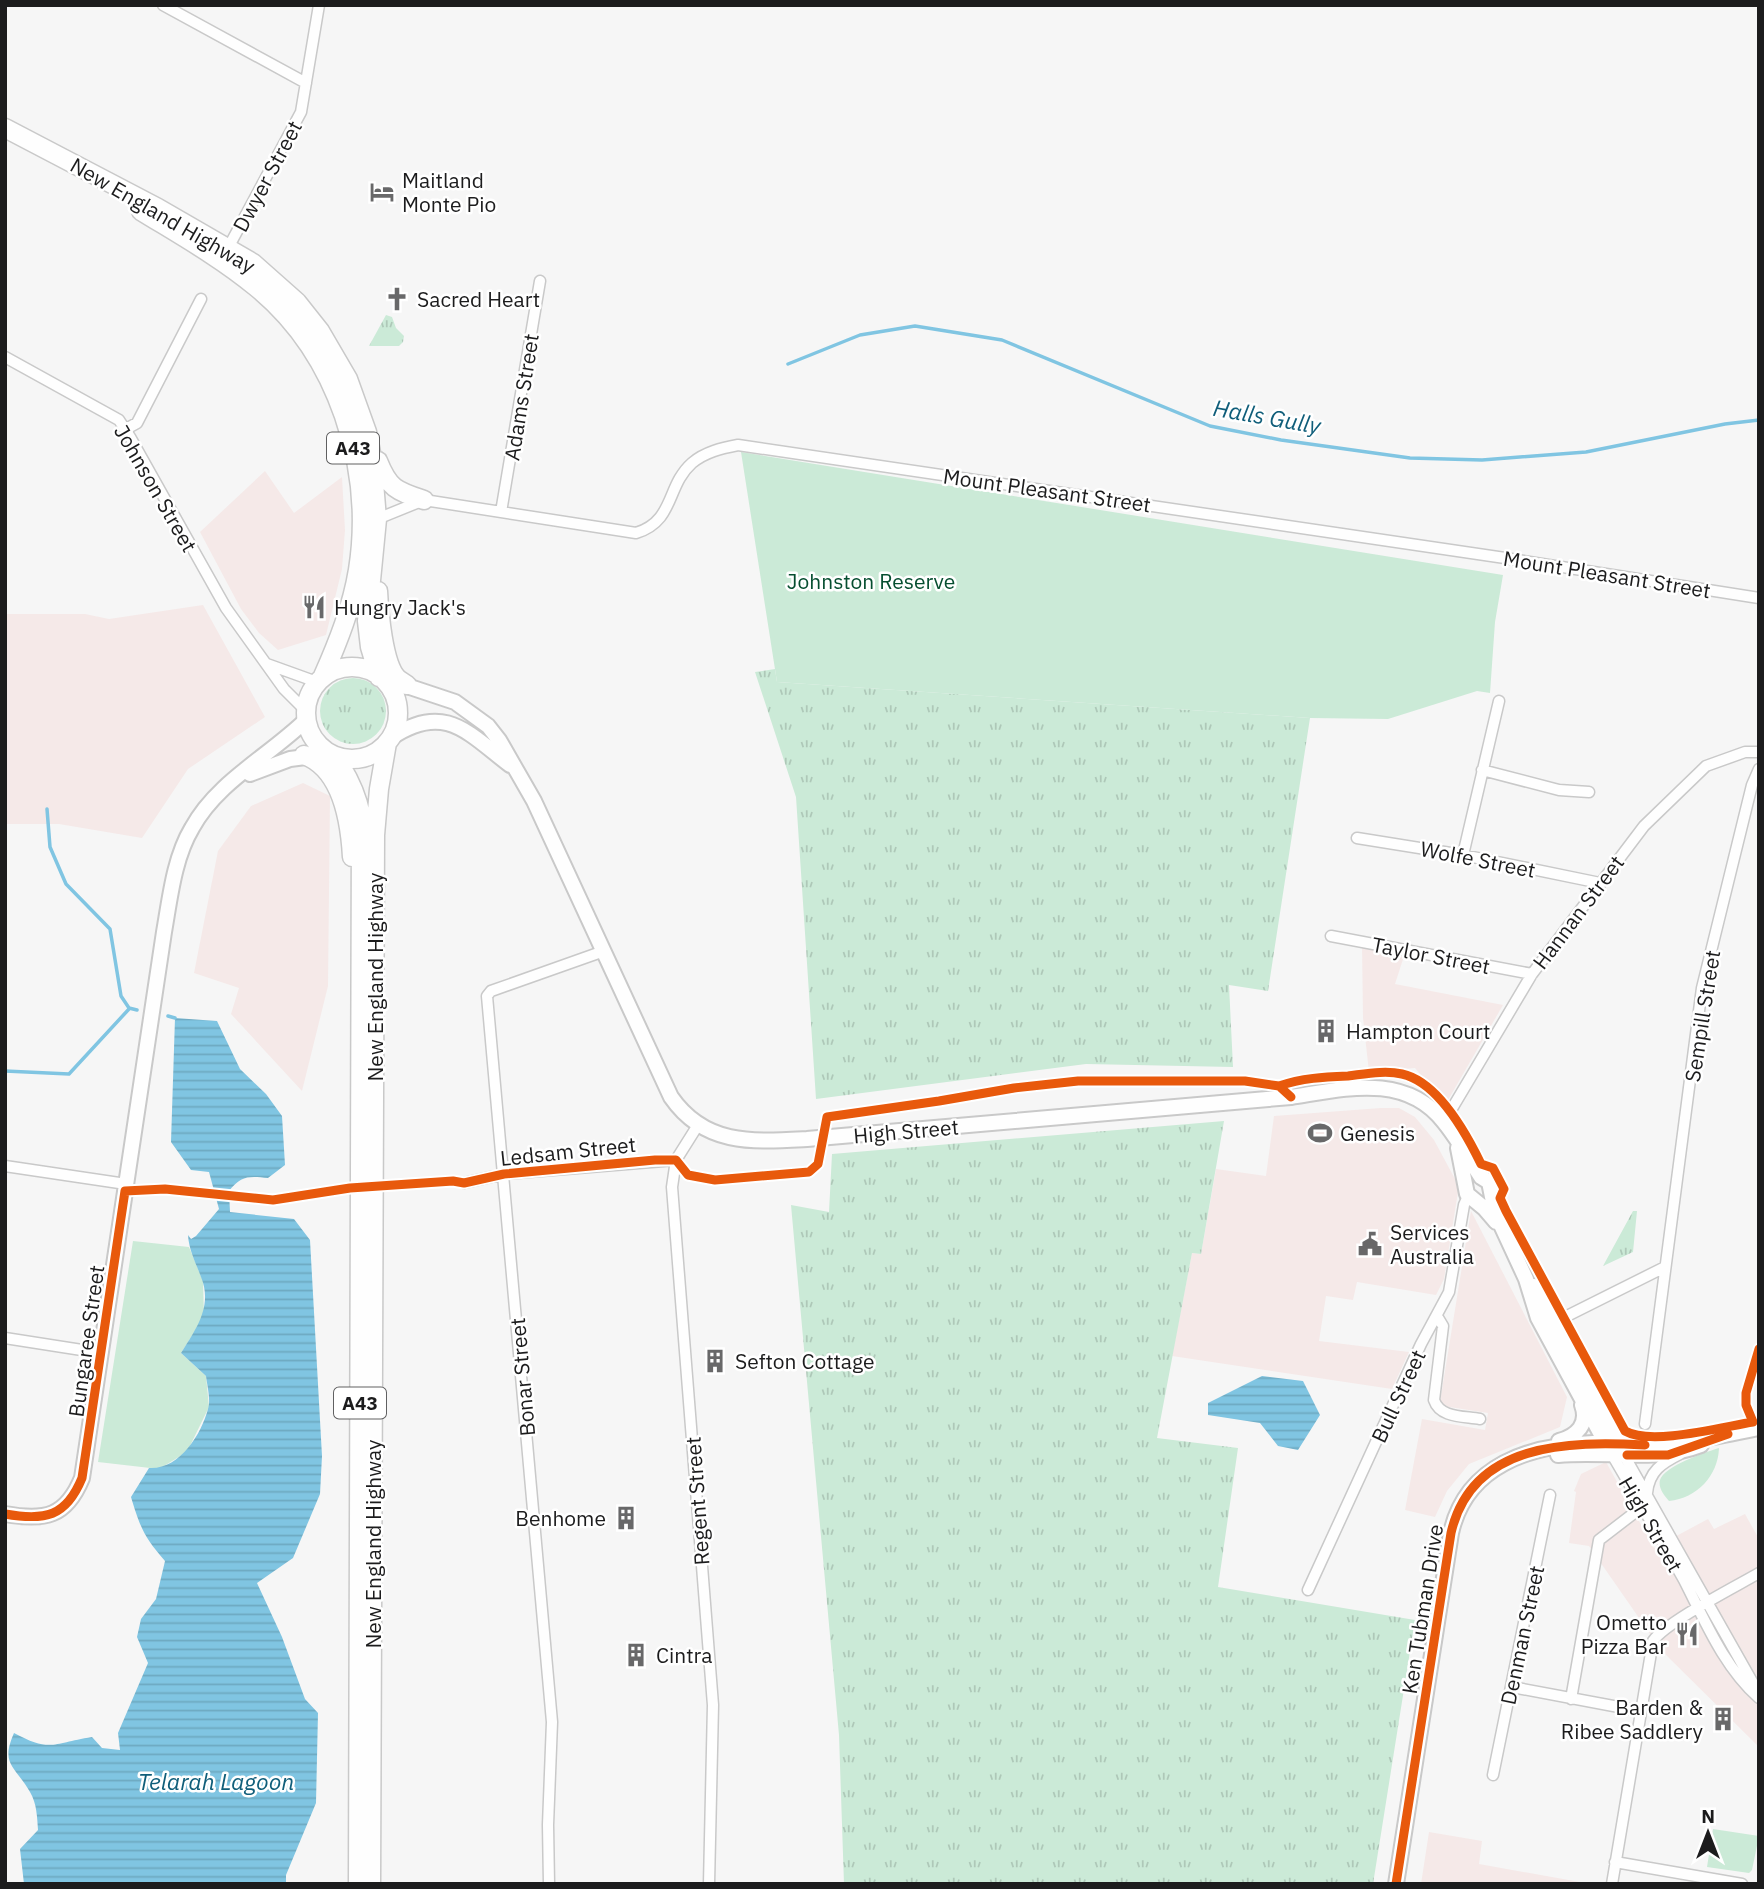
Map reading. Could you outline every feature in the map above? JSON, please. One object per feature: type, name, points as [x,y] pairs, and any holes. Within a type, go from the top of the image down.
[{"type":"highway","name":"New England Highway","points":[[5,128],[158,208],[225,254],[305,340],[334,391],[349,433],[359,480],[360,549],[350,604],[320,679]]},
{"type":"highway","name":"New England Highway","points":[[5,141],[274,281],[297,302],[320,331],[348,379],[367,432],[375,478],[377,519],[367,621],[370,647],[382,678]]},
{"type":"highway","points":[[367,432],[386,481],[397,491],[424,500]]},
{"type":"highway","points":[[374,545],[378,605],[389,659],[397,678],[407,685]]},
{"type":"highway","points":[[320,679],[332,671],[350,667],[370,671],[382,678]]},
{"type":"highway","name":"A43","points":[[382,678],[396,699],[398,712],[390,740]]},
{"type":"highway","name":"A43","points":[[320,679],[309,695],[305,715],[314,740],[332,755]]},
{"type":"highway","name":"New England Highway","points":[[371,1884],[375,835],[379,789],[390,740]]},
{"type":"highway","points":[[332,755],[358,759],[368,757],[390,740]]},
{"type":"highway","points":[[303,755],[321,764],[329,772],[342,802],[351,850],[353,886],[362,923]]},
{"type":"highway","name":"New England Highway","points":[[332,755],[348,775],[357,794],[361,815],[358,1884]]},
{"type":"main road","name":"High Street","points":[[382,678],[456,702],[488,726],[499,740],[534,801],[671,1097],[685,1115],[708,1131],[730,1138],[775,1141],[807,1139],[1226,1103],[1378,1087],[1408,1095],[1431,1110],[1444,1122],[1481,1177]]},
{"type":"main road","name":"Bungaree Street","points":[[5,1514],[39,1517],[56,1513],[71,1501],[82,1478],[164,932],[175,874],[191,828],[225,788],[305,715]]},
{"type":"main road","name":"High Street","points":[[390,740],[409,726],[425,720],[440,721],[455,725],[470,734],[514,768]]},
{"type":"main road","name":"Bungaree Street","points":[[225,788],[275,763],[303,755],[332,755]]},
{"type":"main road","name":"High Street","points":[[1456,1140],[1470,1195],[1502,1230]]},
{"type":"main road","points":[[1481,1177],[1490,1184],[1490,1194],[1484,1200],[1470,1195],[1471,1179],[1481,1177]]},
{"type":"main road","name":"High Street","points":[[1490,1194],[1502,1230],[1615,1448]]},
{"type":"main road","name":"High Street","points":[[1549,1324],[1577,1392],[1615,1448]]},
{"type":"main road","points":[[1513,1459],[1534,1448],[1574,1435],[1585,1418],[1577,1392]]},
{"type":"main road","points":[[1465,1496],[1499,1472],[1527,1461],[1757,1429]]},
{"type":"main road","points":[[1615,1448],[1668,1455],[1735,1432]]},
{"type":"main road","name":"Ken Tubman Drive","points":[[1396,1884],[1451,1533],[1459,1506],[1482,1478],[1513,1459],[1552,1447],[1615,1448]]},
{"type":"street","points":[[163,5],[306,83]]},
{"type":"street","name":"Dwyer Street","points":[[225,254],[301,112],[319,5]]},
{"type":"street","name":"Adams Street","points":[[501,512],[540,281]]},
{"type":"street","points":[[126,429],[138,423],[201,299]]},
{"type":"street","name":"Johnson Street","points":[[5,357],[111,415],[126,429],[226,608],[305,715]]},
{"type":"street","name":"Mount Pleasant Street","points":[[424,500],[636,533],[655,525],[664,515],[691,464],[721,448],[746,446],[1759,598]]},
{"type":"street","points":[[377,519],[424,500]]},
{"type":"street","points":[[267,663],[320,679]]},
{"type":"street","points":[[1463,855],[1499,701]]},
{"type":"street","name":"Hannan Street","points":[[1444,1122],[1532,974],[1644,826],[1706,766],[1745,751],[1759,752]]},
{"type":"street","name":"Sempill Street","points":[[1645,1424],[1702,988],[1749,798],[1759,769]]},
{"type":"street","points":[[1482,770],[1559,790],[1589,792]]},
{"type":"street","name":"Wolfe Street","points":[[1357,838],[1463,855],[1600,883]]},
{"type":"street","name":"Taylor Street","points":[[1331,936],[1532,974]]},
{"type":"street","name":"Bonar Street","points":[[549,1884],[552,1722],[487,996],[491,991],[604,951]]},
{"type":"street","name":"Regent Street","points":[[698,1125],[677,1160],[672,1187],[713,1705],[709,1884]]},
{"type":"street","name":"Ledsam Street","points":[[464,1184],[504,1174],[677,1160]]},
{"type":"street","points":[[5,1166],[126,1184]]},
{"type":"street","name":"Bull Street","points":[[1308,1590],[1421,1344],[1449,1292],[1464,1205],[1470,1195]]},
{"type":"street","points":[[1549,1324],[1665,1267]]},
{"type":"street","points":[[1437,1316],[1443,1325],[1434,1400],[1437,1409],[1444,1413],[1480,1419]]},
{"type":"street","points":[[5,1338],[101,1353]]},
{"type":"street","name":"High Street","points":[[1615,1448],[1647,1493],[1665,1537],[1703,1606],[1759,1696]]},
{"type":"street","name":"High Street","points":[[1615,1448],[1642,1507],[1665,1537]]},
{"type":"street","points":[[1647,1493],[1649,1479],[1657,1468],[1691,1449]]},
{"type":"street","name":"Denman Street","points":[[1493,1775],[1550,1495]]},
{"type":"street","points":[[1571,1699],[1600,1540],[1642,1507]]},
{"type":"street","points":[[1612,1884],[1653,1641],[1662,1632],[1759,1573]]},
{"type":"street","points":[[1512,1687],[1640,1711]]},
{"type":"street","points":[[1615,1862],[1742,1884]]},
{"type":"shaded area","points":[[265,471],[294,513],[342,477],[345,530],[342,569],[326,635],[278,650],[259,633],[241,609],[200,532]]},
{"type":"shaded area","points":[[203,605],[265,717],[188,769],[142,838],[59,824],[5,824],[5,614],[85,614],[109,619]]},
{"type":"shaded area","points":[[303,783],[330,796],[328,986],[302,1091],[231,1014],[239,988],[194,973],[218,851],[251,806]]},
{"type":"shaded area","points":[[1362,944],[1405,953],[1395,984],[1503,1005],[1448,1100],[1441,1099],[1415,1068],[1369,1072],[1363,1018]]},
{"type":"shaded area","points":[[1399,1108],[1415,1117],[1434,1140],[1455,1179],[1458,1192],[1444,1279],[1436,1295],[1357,1282],[1353,1300],[1326,1296],[1319,1341],[1409,1352],[1392,1389],[1172,1356],[1192,1253],[1201,1254],[1216,1169],[1266,1176],[1274,1116]]},
{"type":"shaded area","points":[[1471,1211],[1567,1397],[1560,1427],[1469,1464],[1447,1491],[1435,1517],[1405,1510],[1422,1419],[1485,1430],[1488,1413],[1443,1406],[1440,1402]]},
{"type":"shaded area","points":[[1606,1462],[1654,1548],[1708,1519],[1714,1529],[1745,1514],[1759,1539],[1759,1747],[1662,1651],[1589,1546],[1569,1543],[1574,1491],[1581,1474]]},
{"type":"shaded area","points":[[1429,1832],[1482,1841],[1479,1864],[1591,1884],[1421,1884]]},
{"type":"green space","points":[[386,315],[392,317],[396,328],[404,336],[403,342],[399,346],[369,346]]},
{"type":"green space","name":"Johnston Reserve","points":[[741,452],[1503,575],[1495,622],[1490,693],[1477,691],[1388,719],[1310,718],[777,682]]},
{"type":"green space","points":[[775,669],[777,682],[1310,718],[1268,991],[1229,985],[1233,1067],[1086,1064],[816,1099],[796,797],[755,672]]},
{"type":"green space","points":[[353,678],[376,688],[386,711],[376,734],[353,744],[330,734],[320,711],[330,688]]},
{"type":"green space","points":[[1224,1121],[1201,1254],[1192,1253],[1157,1438],[1238,1448],[1218,1587],[1415,1620],[1373,1884],[844,1884],[839,1735],[791,1205],[829,1212],[832,1154]]},
{"type":"green space","points":[[1633,1211],[1637,1211],[1633,1252],[1603,1266]]},
{"type":"green space","points":[[133,1241],[189,1247],[203,1281],[204,1317],[181,1353],[206,1376],[209,1407],[187,1452],[159,1469],[98,1462]]},
{"type":"green space","points":[[1719,1448],[1715,1468],[1704,1484],[1688,1495],[1669,1501],[1660,1486],[1663,1475],[1686,1460]]},
{"type":"green space","points":[[1713,1829],[1759,1836],[1752,1870],[1749,1873],[1707,1867]]},
{"type":"water","name":"Telarah Lagoon","points":[[175,1018],[217,1021],[240,1069],[266,1094],[282,1116],[285,1165],[268,1178],[251,1177],[238,1182],[229,1191],[230,1212],[294,1219],[310,1240],[322,1456],[320,1494],[293,1558],[257,1583],[282,1637],[305,1699],[318,1713],[316,1803],[286,1875],[286,1884],[24,1884],[20,1849],[38,1830],[32,1797],[9,1759],[8,1752],[14,1733],[45,1745],[92,1737],[102,1748],[120,1750],[118,1733],[148,1663],[137,1637],[141,1619],[156,1599],[165,1561],[144,1531],[131,1497],[149,1468],[170,1463],[187,1449],[205,1419],[209,1405],[206,1376],[181,1353],[201,1317],[205,1298],[188,1235],[191,1239],[196,1236],[219,1209],[209,1172],[191,1170],[171,1142]]},
{"type":"water","points":[[1262,1376],[1303,1381],[1320,1415],[1298,1450],[1278,1446],[1260,1423],[1208,1415],[1208,1403]]},
{"type":"waterway","name":"Halls Gully","points":[[788,364],[860,335],[915,326],[1002,340],[1210,426],[1281,440],[1410,458],[1482,460],[1586,452],[1725,424],[1759,420]]},
{"type":"waterway","points":[[47,809],[50,847],[66,884],[110,929],[121,996],[129,1008],[137,1010]]},
{"type":"waterway","points":[[5,1071],[69,1074],[129,1009]]},
{"type":"waterway","points":[[168,1016],[175,1018]]},
{"type":"cycle path","points":[[1279,1086],[1313,1078],[1389,1072],[1415,1079],[1439,1098],[1459,1124],[1481,1164],[1493,1168],[1504,1189],[1500,1198],[1506,1211],[1625,1431],[1652,1437],[1669,1436],[1753,1422],[1746,1405],[1746,1393],[1759,1349]]},
{"type":"cycle path","points":[[5,1514],[32,1517],[52,1513],[69,1501],[82,1478],[125,1191],[165,1189],[273,1200],[350,1188],[453,1181],[464,1183],[504,1174],[655,1160],[676,1160],[688,1175],[715,1180],[809,1172],[818,1164],[827,1117],[1014,1088],[1078,1081],[1245,1081],[1279,1086],[1291,1097]]},
{"type":"cycle path","points":[[1627,1455],[1668,1455],[1728,1434]]},
{"type":"cycle path","points":[[1396,1884],[1451,1533],[1462,1503],[1479,1480],[1502,1464],[1527,1453],[1586,1444],[1645,1445]]},
{"type":"place","name":"Maitland Monte Pio","points":[[382,192]]},
{"type":"place","name":"Sacred Heart","points":[[397,299]]},
{"type":"place","name":"Hungry Jack's","points":[[314,607]]},
{"type":"place","name":"Hampton Court","points":[[1326,1031]]},
{"type":"place","name":"Genesis","points":[[1320,1133]]},
{"type":"place","name":"Services Australia","points":[[1370,1244]]},
{"type":"place","name":"Sefton Cottage","points":[[715,1361]]},
{"type":"place","name":"Benhome","points":[[626,1518]]},
{"type":"place","name":"Ometto Pizza Bar","points":[[1687,1634]]},
{"type":"place","name":"Cintra","points":[[636,1655]]},
{"type":"place","name":"Barden & Ribee Saddlery","points":[[1723,1719]]}]
